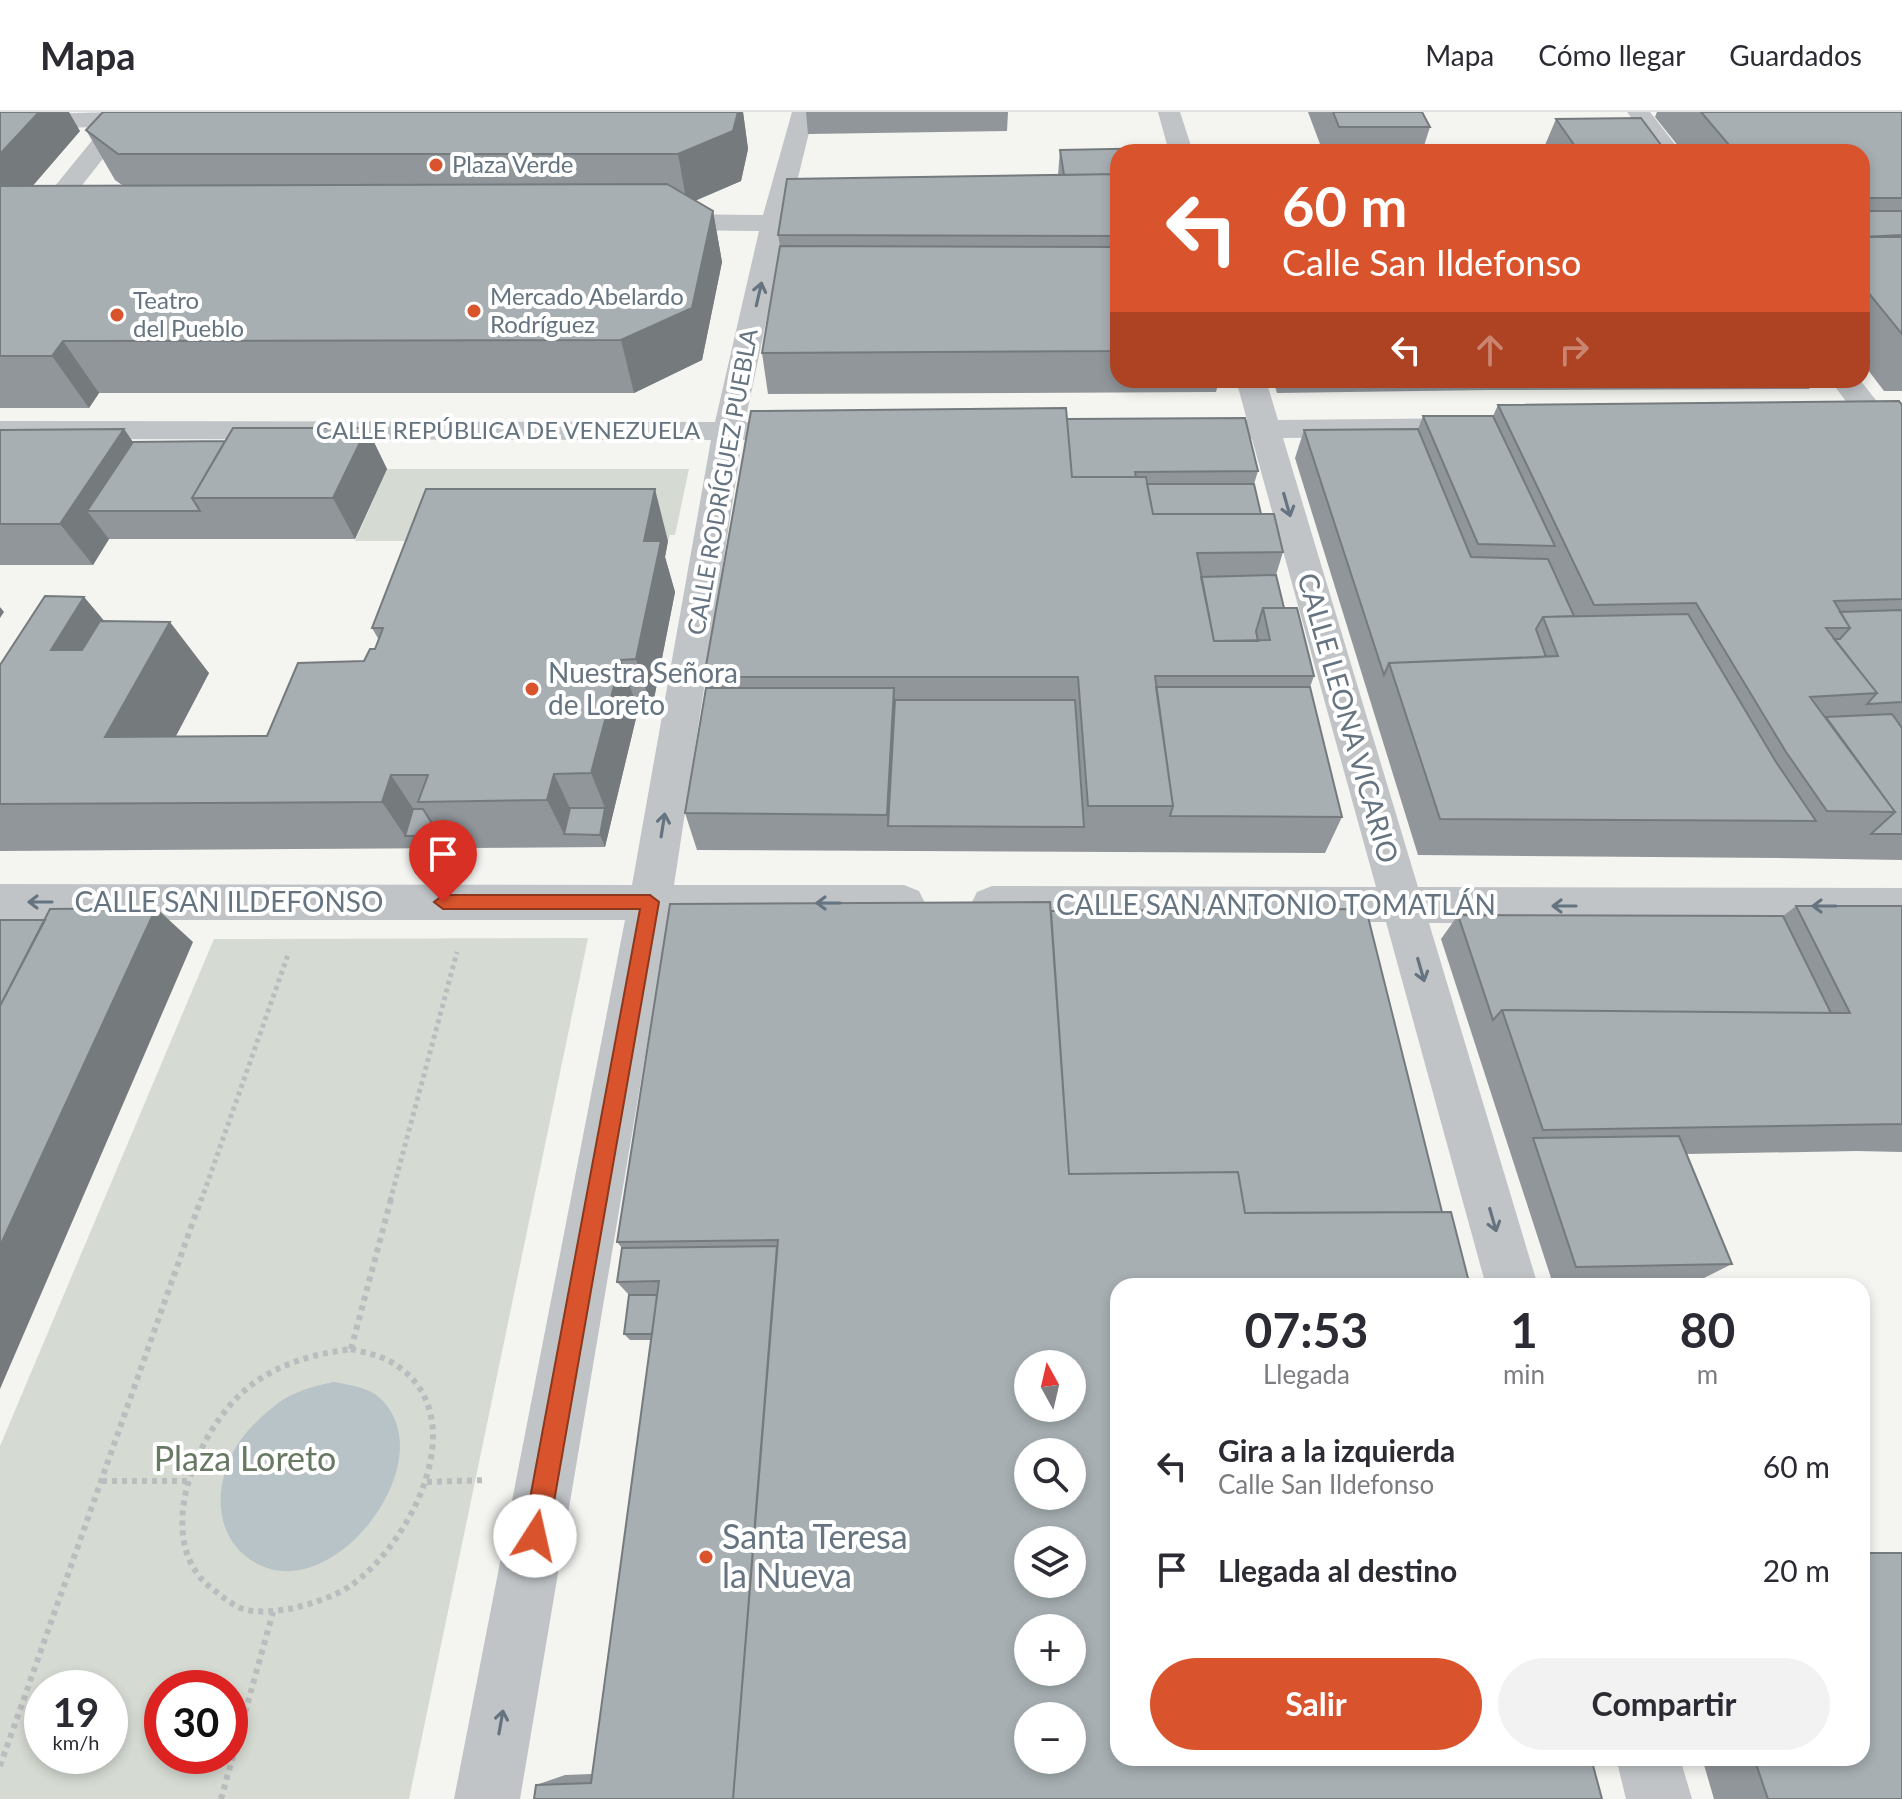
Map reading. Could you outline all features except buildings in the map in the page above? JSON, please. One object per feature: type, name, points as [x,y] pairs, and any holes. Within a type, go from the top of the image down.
[{"type":"street","name":"CALLE RODRÍGUEZ PUEBLA","points":[[487,1799],[650,902],[728,431],[774,223],[803,112]]},
{"type":"street","points":[[1169,112],[1179,144]]},
{"type":"street","points":[[1638,112],[1663,144]]},
{"type":"street","points":[[114,222],[83,222],[66,218],[55,211],[55,202],[125,116]]},
{"type":"street","points":[[0,122],[125,116],[169,119]]},
{"type":"street","points":[[633,222],[774,223]]},
{"type":"street","name":"CALLE LEONA VICARIO","points":[[1253,388],[1510,1278]]},
{"type":"street","points":[[1854,388],[1890,422],[1902,454]]},
{"type":"street","points":[[1846,422],[1890,422]]},
{"type":"street","points":[[1155,430],[1517,427]]},
{"type":"street","name":"CALLE REPÚBLICA DE VENEZUELA","points":[[0,430],[839,431]]},
{"type":"street","name":"CALLE SAN ILDEFONSO","points":[[0,902],[650,902]]},
{"type":"street","name":"CALLE SAN ANTONIO TOMATLÁN","points":[[650,902],[1902,906]]},
{"type":"street","points":[[1650,1766],[1659,1799]]},
{"type":"path","points":[[0,1766],[306,902]]},
{"type":"path","points":[[351,1349],[470,902]]},
{"type":"path","points":[[351,1349],[384,1357],[410,1377],[427,1405],[433,1442],[427,1482],[410,1521],[383,1557],[350,1586],[312,1604],[273,1612],[236,1607],[206,1587],[187,1558],[181,1522],[187,1481],[205,1438],[235,1399],[272,1371],[312,1353],[351,1349]]},
{"type":"path","points":[[102,1481],[187,1481]]},
{"type":"path","points":[[221,1799],[273,1612]]},
{"type":"green space","points":[[387,469],[689,469],[675,535],[670,535],[668,541],[355,541]]},
{"type":"green space","name":"Plaza Loreto","points":[[588,938],[409,1799],[0,1799],[0,1446],[214,939]]},
{"type":"shaded area","points":[[334,1382],[375,1394],[396,1423],[400,1453],[392,1485],[376,1515],[353,1541],[326,1561],[296,1571],[267,1568],[250,1559],[227,1533],[221,1500],[228,1464],[245,1435],[278,1403],[291,1395]]},
{"type":"place","name":"Plaza Verde","points":[[436,165]]},
{"type":"place","name":"Mercado Abelardo Rodríguez","points":[[474,311]]},
{"type":"place","name":"Teatro del Pueblo","points":[[117,315]]},
{"type":"place","name":"Nuestra Señora de Loreto","points":[[532,689]]},
{"type":"place","name":"Santa Teresa la Nueva","points":[[706,1557]]},
{"type":"route","points":[[443,902],[650,902],[535,1536]]}]
